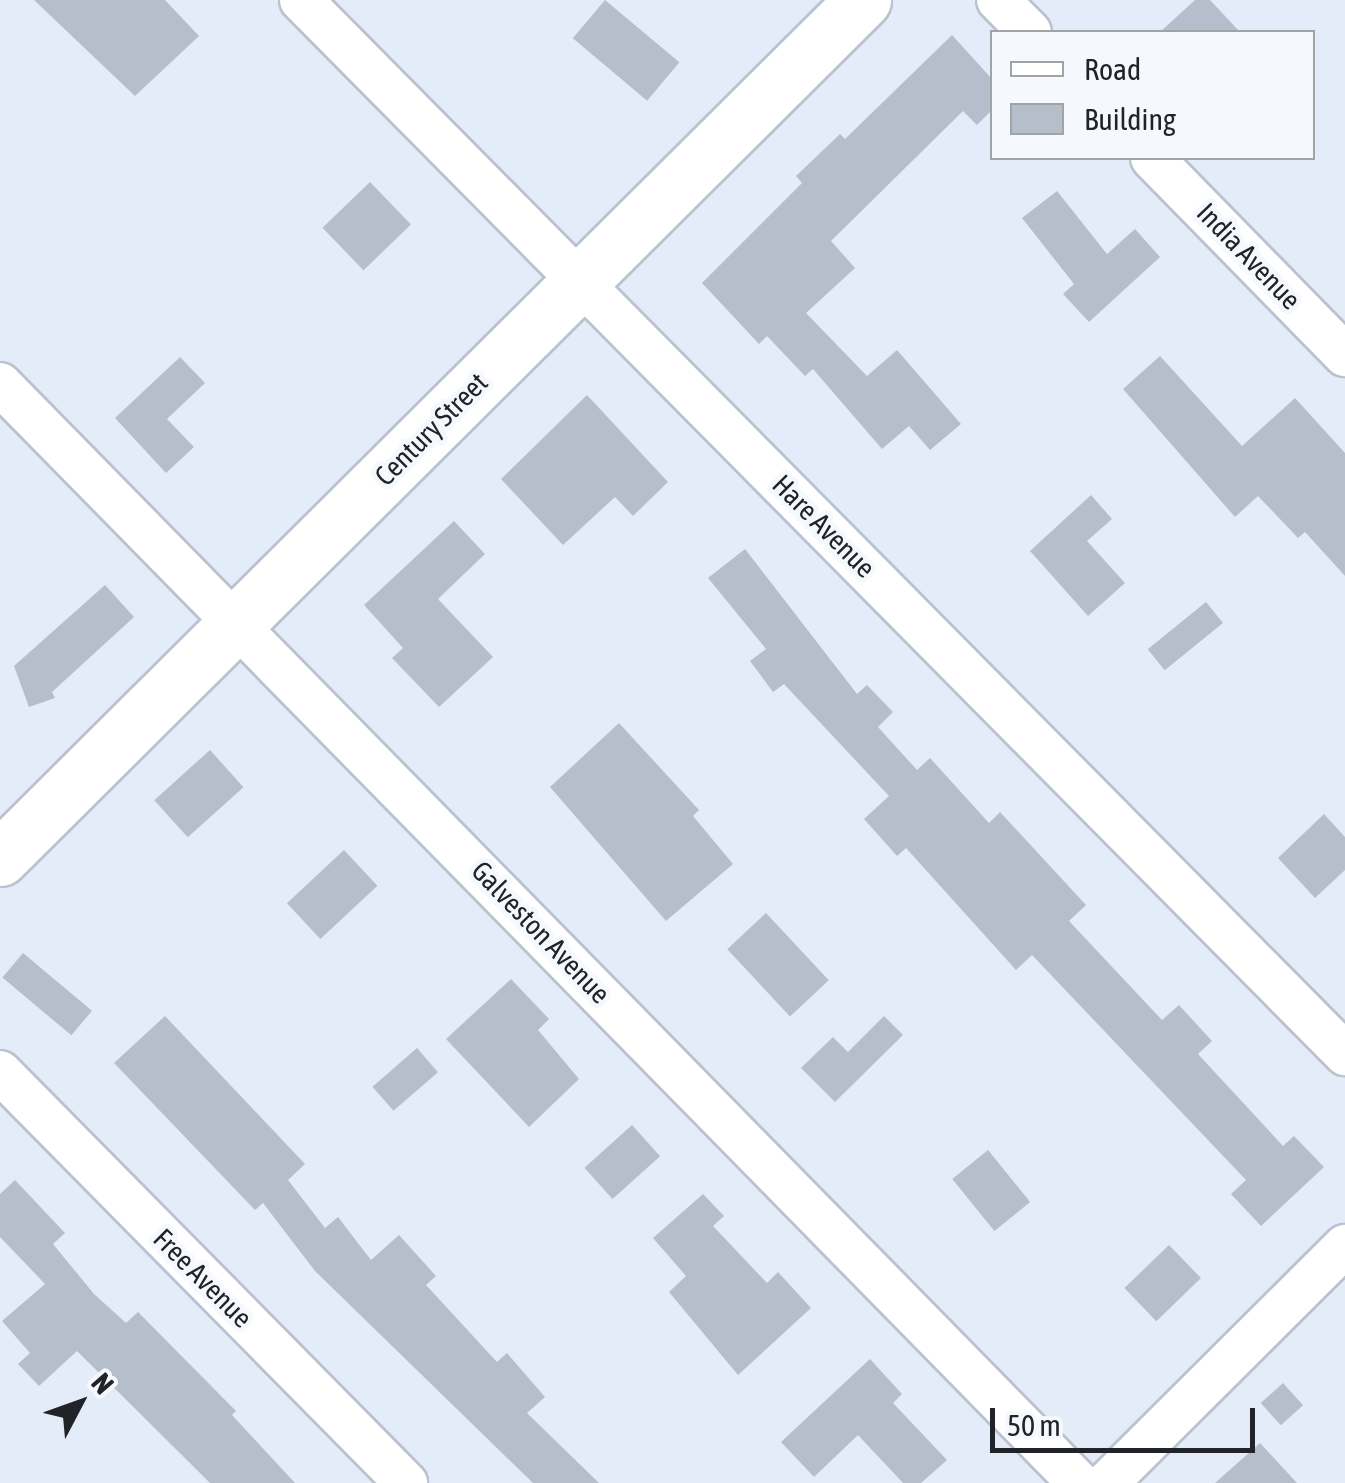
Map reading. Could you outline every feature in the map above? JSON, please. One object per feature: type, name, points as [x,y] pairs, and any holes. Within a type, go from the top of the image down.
[{"type":"street","name":"Hare Avenue","points":[[301,0],[1345,1054]]},
{"type":"street","name":"Century Street","points":[[0,858],[862,0]]},
{"type":"street","points":[[998,0],[1028,30]]},
{"type":"street","name":"India Avenue","points":[[1154,160],[1345,355]]},
{"type":"street","name":"Galveston Avenue","points":[[0,384],[239,622],[1079,1483]]},
{"type":"street","name":"Free Avenue","points":[[0,1072],[406,1483]]},
{"type":"street","points":[[1107,1483],[1345,1246]]},
{"type":"building","points":[[34,0],[165,0],[199,36],[135,96]]},
{"type":"building","points":[[605,0],[679,62],[647,101],[573,38]]},
{"type":"building","points":[[1195,0],[1210,0],[1238,30],[1162,30]]},
{"type":"building","points":[[952,35],[990,77],[990,112],[977,125],[963,111],[831,241],[855,268],[806,313],[867,376],[897,350],[961,424],[930,450],[909,426],[882,449],[813,369],[805,376],[767,336],[759,344],[702,283],[802,183],[796,176],[840,134],[845,139]]},
{"type":"building","points":[[370,182],[411,224],[364,270],[323,228]]},
{"type":"building","points":[[1057,191],[1107,254],[1135,229],[1160,257],[1089,322],[1063,294],[1074,284],[1022,218]]},
{"type":"building","points":[[1160,356],[1242,446],[1295,398],[1345,453],[1345,576],[1305,532],[1298,538],[1258,496],[1235,517],[1123,389]]},
{"type":"building","points":[[180,357],[205,383],[167,419],[194,447],[166,473],[115,418]]},
{"type":"building","points":[[587,395],[668,482],[633,516],[615,497],[563,545],[501,479]]},
{"type":"building","points":[[1091,495],[1112,519],[1087,541],[1125,583],[1088,616],[1030,551]]},
{"type":"building","points":[[454,521],[485,554],[438,599],[493,657],[439,707],[392,658],[403,648],[364,605]]},
{"type":"building","points":[[745,549],[857,694],[867,685],[893,712],[878,727],[917,770],[930,758],[989,823],[1000,812],[1086,905],[1069,921],[1162,1020],[1179,1005],[1212,1041],[1198,1054],[1283,1146],[1294,1136],[1324,1167],[1261,1226],[1231,1194],[1246,1180],[1032,955],[1016,970],[906,848],[897,856],[864,819],[889,796],[784,684],[773,692],[750,661],[766,649],[708,578]]},
{"type":"building","points":[[105,585],[134,617],[52,692],[55,698],[29,707],[14,666]]},
{"type":"building","points":[[1206,602],[1223,623],[1165,670],[1148,649]]},
{"type":"building","points":[[619,723],[699,810],[693,816],[733,864],[666,921],[550,787]]},
{"type":"building","points":[[210,750],[243,787],[188,837],[154,800]]},
{"type":"building","points":[[1324,814],[1345,837],[1345,870],[1315,898],[1278,858]]},
{"type":"building","points":[[344,850],[377,886],[320,939],[287,903]]},
{"type":"building","points":[[766,913],[829,980],[790,1016],[727,949]]},
{"type":"building","points":[[23,953],[92,1011],[71,1035],[2,978]]},
{"type":"building","points":[[511,979],[549,1019],[538,1030],[579,1079],[529,1127],[446,1039]]},
{"type":"building","points":[[165,1016],[305,1164],[288,1180],[325,1228],[338,1217],[371,1260],[399,1235],[436,1276],[426,1285],[497,1362],[507,1353],[545,1397],[527,1413],[599,1483],[533,1483],[315,1271],[263,1203],[255,1210],[114,1063]]},
{"type":"building","points":[[884,1016],[903,1035],[835,1102],[801,1068],[833,1037],[848,1052]]},
{"type":"building","points":[[417,1048],[438,1072],[393,1111],[372,1087]]},
{"type":"building","points":[[632,1125],[660,1156],[613,1199],[584,1168]]},
{"type":"building","points":[[988,1150],[1030,1202],[994,1231],[952,1179]]},
{"type":"building","points":[[15,1180],[65,1233],[53,1244],[94,1294],[126,1323],[138,1312],[236,1411],[232,1415],[295,1483],[210,1483],[77,1351],[39,1386],[18,1364],[30,1353],[2,1321],[45,1284],[0,1237],[0,1194]]},
{"type":"building","points":[[703,1194],[724,1216],[713,1226],[767,1283],[778,1272],[811,1308],[738,1375],[669,1292],[686,1276],[653,1238]]},
{"type":"building","points":[[1169,1245],[1201,1278],[1156,1321],[1124,1288]]},
{"type":"building","points":[[870,1359],[902,1394],[893,1403],[947,1460],[921,1483],[903,1483],[858,1435],[814,1477],[781,1442]]},
{"type":"building","points":[[1283,1383],[1303,1405],[1281,1425],[1261,1403]]},
{"type":"building","points":[[1260,1443],[1297,1483],[1215,1483]]}]
